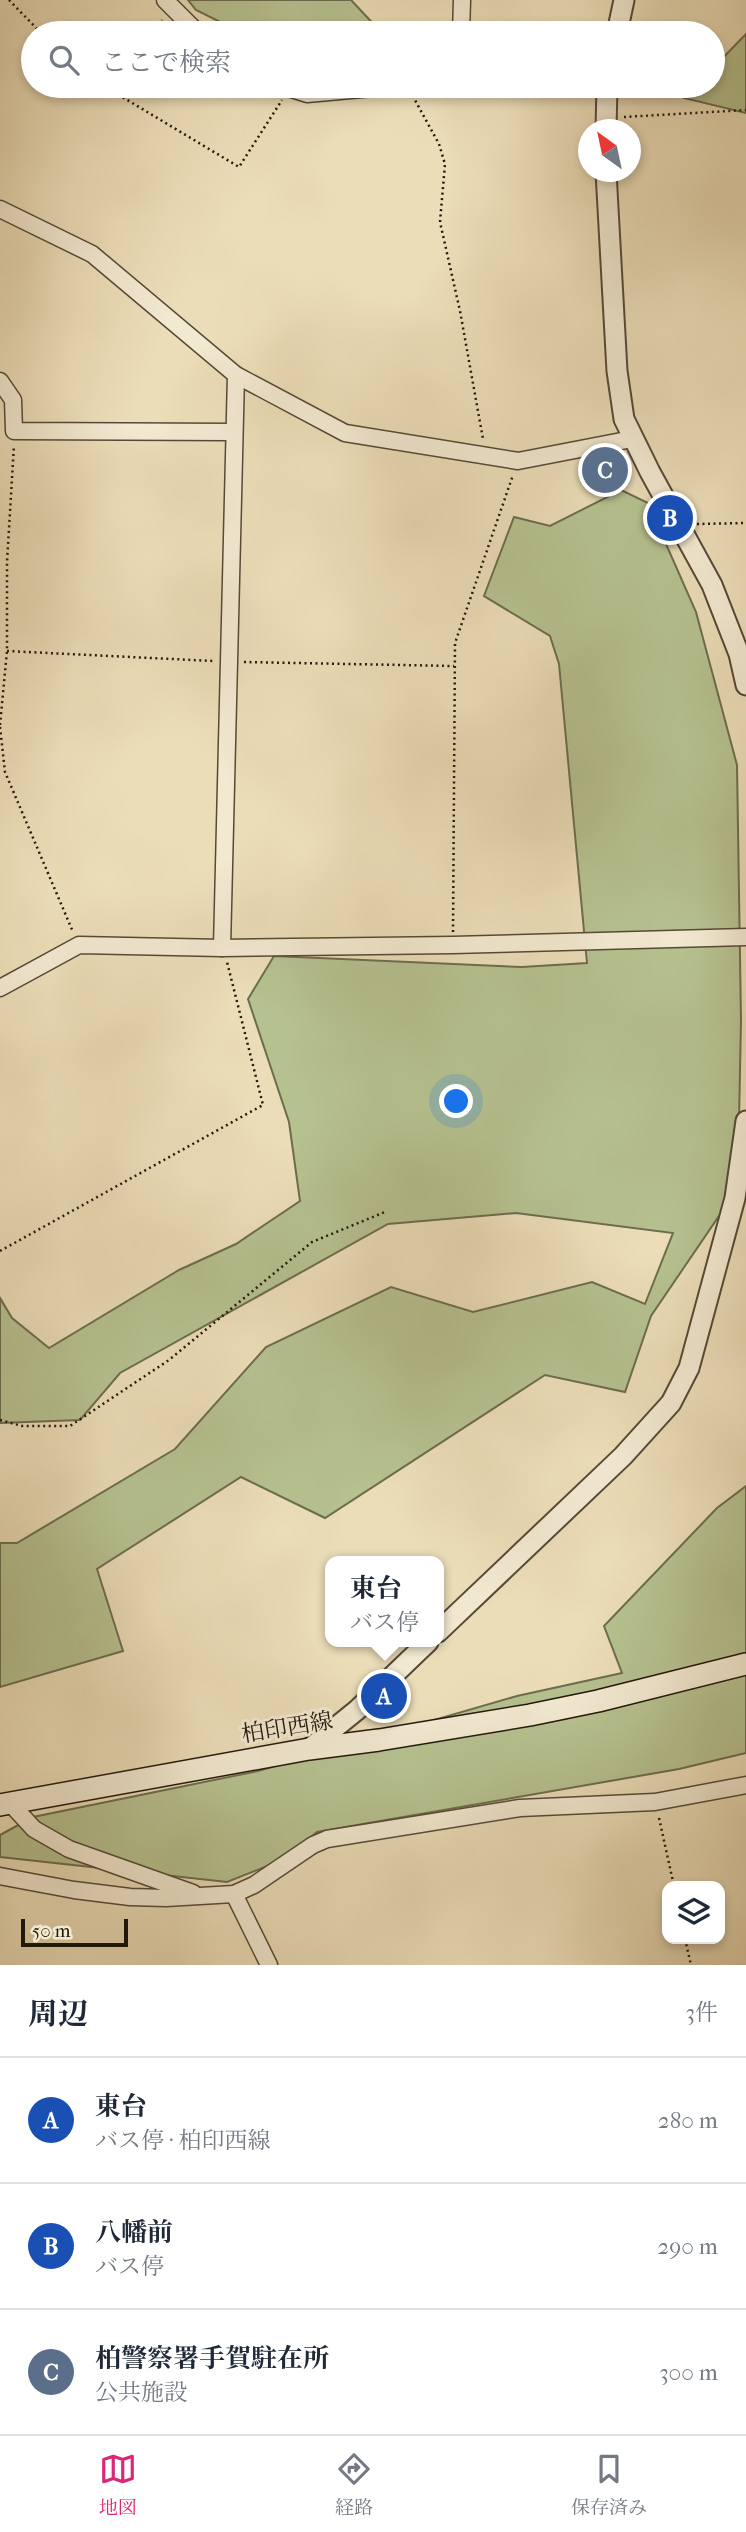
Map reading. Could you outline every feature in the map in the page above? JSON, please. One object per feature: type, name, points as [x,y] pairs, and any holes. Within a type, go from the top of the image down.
[{"type":"main road","name":"柏印西線","points":[[5,1804],[309,1749],[530,1715],[746,1664]]},
{"type":"street","points":[[461,0],[461,21]]},
{"type":"street","points":[[620,21],[624,0]]},
{"type":"street","points":[[168,5],[185,21]]},
{"type":"street","points":[[606,119],[607,98]]},
{"type":"street","points":[[607,182],[619,397],[624,419],[724,612],[739,654],[746,685]]},
{"type":"street","points":[[0,209],[92,254],[236,375],[345,433],[518,461],[632,439]]},
{"type":"street","points":[[222,948],[236,375]]},
{"type":"street","points":[[0,382],[13,400],[14,432],[233,432]]},
{"type":"street","points":[[0,988],[79,945],[222,948],[746,937]]},
{"type":"street","points":[[444,1626],[623,1456],[671,1403],[689,1368],[735,1198],[746,1121]]},
{"type":"street","points":[[309,1749],[357,1710],[423,1647]]},
{"type":"street","points":[[0,1875],[74,1890],[130,1897],[234,1894],[254,1885],[313,1845],[327,1839],[536,1806],[655,1802],[746,1785]]},
{"type":"street","points":[[5,1804],[34,1829],[69,1849],[197,1895]]},
{"type":"street","points":[[234,1894],[269,1965]]},
{"type":"path","points":[[9,0],[29,21]]},
{"type":"path","points":[[158,21],[168,5]]},
{"type":"path","points":[[126,98],[239,167],[280,98]]},
{"type":"path","points":[[414,98],[439,144],[445,164],[440,222],[460,311],[486,456]]},
{"type":"path","points":[[641,120],[746,110]]},
{"type":"path","points":[[14,432],[7,562],[7,651],[0,726],[5,772],[79,945]]},
{"type":"path","points":[[453,945],[455,643],[518,461]]},
{"type":"path","points":[[679,524],[746,523]]},
{"type":"path","points":[[0,563],[7,562]]},
{"type":"path","points":[[0,1251],[263,1105],[222,948]]},
{"type":"path","points":[[0,1420],[22,1426],[70,1426],[169,1360],[312,1242],[385,1212]]},
{"type":"path","points":[[655,1802],[673,1881]]},
{"type":"path","points":[[686,1944],[691,1965]]},
{"type":"green space","points":[[188,0],[351,0],[371,21],[218,21],[196,10]]},
{"type":"green space","points":[[746,34],[746,113],[684,98],[725,98],[725,56]]},
{"type":"green space","points":[[621,490],[648,503],[696,612],[737,765],[741,1020],[739,1122],[723,1210],[651,1316],[625,1392],[545,1375],[325,1518],[241,1477],[97,1569],[123,1651],[0,1687],[0,1543],[17,1543],[175,1449],[266,1347],[391,1287],[473,1312],[592,1282],[645,1304],[673,1233],[516,1213],[388,1224],[120,1373],[80,1420],[0,1423],[0,1298],[12,1318],[49,1348],[179,1270],[236,1244],[300,1201],[289,1122],[248,999],[274,956],[522,967],[587,963],[559,664],[550,636],[484,596],[514,517],[550,526]]},
{"type":"green space","points":[[746,1486],[746,1753],[679,1769],[317,1832],[285,1859],[227,1882],[0,1857],[0,1835],[33,1817],[258,1771],[517,1696],[622,1673],[604,1626],[717,1508]]},
{"type":"building","points":[[621,462],[626,477],[603,483],[599,468]]},
{"type":"place","name":"柏警察署手賀駐在所","points":[[605,470]]},
{"type":"place","name":"八幡前","points":[[670,518]]},
{"type":"place","name":"東台","points":[[384,1696]]}]
